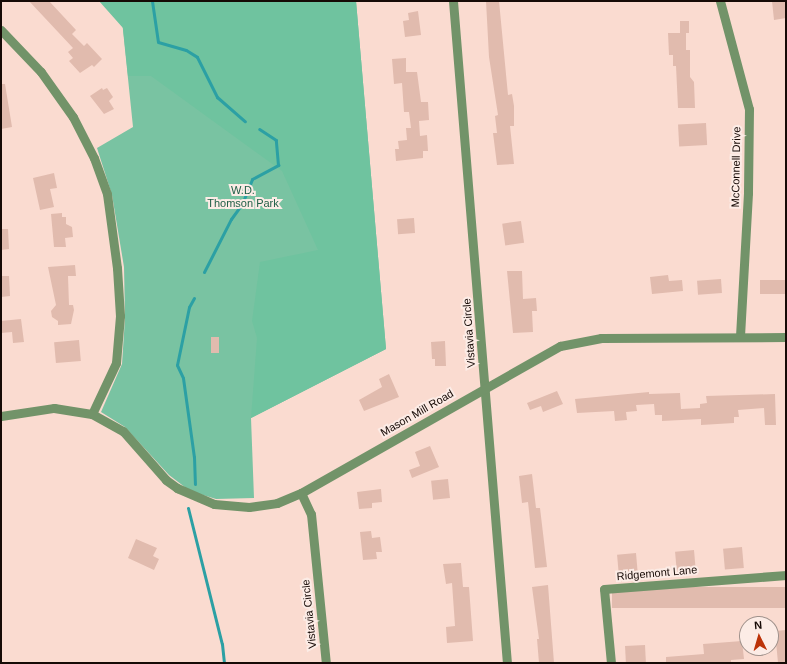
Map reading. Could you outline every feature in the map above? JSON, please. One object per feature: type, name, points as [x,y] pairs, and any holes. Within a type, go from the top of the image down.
[{"type":"street","name":"Vistavia Circle","points":[[453,1],[507,663]]},
{"type":"street","name":"McConnell Drive","points":[[720,1],[749,109],[748,178],[740,338]]},
{"type":"street","points":[[1,30],[41,72],[73,116],[94,158],[106,194],[117,268],[120,316],[116,363],[92,414]]},
{"type":"street","name":"Mason Mill Road","points":[[1,416],[54,408],[92,414],[123,431],[166,480],[191,496],[214,504],[249,507],[277,503],[301,493],[560,346],[580,340],[786,337]]},
{"type":"street","name":"Vistavia Circle","points":[[301,493],[311,514],[326,663]]},
{"type":"street","name":"Ridgemont Lane","points":[[611,663],[604,589],[786,575]]},
{"type":"green space","points":[[99,1],[356,1],[386,349],[251,418],[257,338],[252,321],[260,262],[318,250],[282,171],[151,76],[128,76],[123,28]]},
{"type":"green space","name":"W.D. Thomson Park","points":[[120,1],[356,1],[386,349],[251,418],[254,498],[216,499],[190,491],[169,475],[125,427],[101,412],[122,364],[125,318],[124,267],[112,195],[97,148],[133,127]]},
{"type":"building","points":[[29,1],[49,1],[76,30],[72,34],[84,46],[87,43],[102,59],[94,67],[92,65],[80,73],[69,61],[73,58],[68,52],[73,48]]},
{"type":"building","points":[[486,1],[499,1],[508,95],[512,94],[514,106],[514,126],[510,126],[514,164],[497,165],[493,133],[497,133],[495,116],[498,115],[489,57]]},
{"type":"building","points":[[772,1],[786,1],[786,18],[774,20]]},
{"type":"building","points":[[418,11],[421,35],[405,37],[403,21],[409,20],[408,13]]},
{"type":"building","points":[[680,21],[689,21],[689,33],[680,33]]},
{"type":"building","points":[[668,33],[686,33],[686,50],[690,50],[690,77],[694,82],[695,108],[678,108],[676,66],[673,66],[673,55],[669,55]]},
{"type":"building","points":[[406,58],[406,72],[417,72],[421,102],[428,102],[429,120],[419,121],[420,136],[427,135],[428,151],[423,151],[423,158],[396,161],[395,149],[399,149],[398,141],[407,140],[406,128],[411,128],[409,112],[404,112],[402,83],[394,84],[392,59]]},
{"type":"building","points":[[1,84],[5,84],[12,127],[1,129]]},
{"type":"building","points":[[102,88],[103,90],[107,88],[113,97],[109,101],[114,109],[104,114],[90,96]]},
{"type":"building","points":[[706,123],[707,145],[679,146],[678,124]]},
{"type":"building","points":[[54,173],[57,188],[50,189],[54,207],[40,210],[33,178]]},
{"type":"building","points":[[62,213],[62,217],[66,217],[66,224],[72,227],[73,237],[65,238],[66,247],[54,247],[51,214]]},
{"type":"building","points":[[414,218],[415,233],[398,234],[397,219]]},
{"type":"building","points":[[521,221],[524,243],[505,245],[502,224]]},
{"type":"building","points":[[1,229],[8,229],[9,249],[1,250]]},
{"type":"building","points":[[75,265],[76,276],[68,276],[69,305],[73,305],[74,310],[71,324],[58,325],[58,321],[52,317],[51,311],[56,305],[48,267]]},
{"type":"building","points":[[507,271],[522,271],[523,299],[536,298],[537,311],[532,311],[533,332],[513,333]]},
{"type":"building","points":[[668,275],[669,281],[682,280],[683,291],[652,294],[650,277]]},
{"type":"building","points":[[1,276],[9,276],[10,296],[1,297]]},
{"type":"building","points":[[721,279],[722,293],[698,295],[697,281]]},
{"type":"building","points":[[760,280],[786,280],[786,294],[760,294]]},
{"type":"building","points":[[21,319],[24,342],[13,343],[12,332],[1,333],[1,321]]},
{"type":"building","points":[[211,337],[219,337],[219,353],[211,353]]},
{"type":"building","points":[[79,340],[81,361],[56,363],[54,342]]},
{"type":"building","points":[[445,341],[446,366],[435,366],[435,359],[432,359],[431,342]]},
{"type":"building","points":[[389,374],[399,397],[364,411],[359,400],[382,387],[379,379]]},
{"type":"building","points":[[557,391],[563,404],[543,412],[541,406],[530,410],[527,403]]},
{"type":"building","points":[[649,392],[649,394],[680,393],[681,409],[700,408],[700,404],[707,403],[706,396],[775,394],[776,425],[765,425],[764,408],[738,410],[739,417],[734,417],[734,423],[701,425],[701,419],[662,421],[662,415],[655,415],[654,404],[636,405],[637,411],[626,412],[627,420],[615,421],[614,411],[577,413],[575,399]]},
{"type":"building","points":[[430,446],[439,467],[412,478],[409,470],[420,466],[415,452]]},
{"type":"building","points":[[532,474],[536,508],[540,508],[547,567],[535,568],[528,502],[522,503],[519,476]]},
{"type":"building","points":[[448,479],[450,498],[433,500],[431,481]]},
{"type":"building","points":[[381,489],[382,502],[372,503],[372,508],[359,509],[357,492]]},
{"type":"building","points":[[371,531],[372,538],[380,537],[382,552],[376,552],[377,559],[363,560],[360,532]]},
{"type":"building","points":[[136,539],[157,548],[153,556],[159,559],[154,570],[128,558]]},
{"type":"building","points":[[742,547],[744,568],[725,570],[723,549]]},
{"type":"building","points":[[694,550],[696,572],[677,574],[675,552]]},
{"type":"building","points":[[636,553],[638,575],[619,577],[617,555]]},
{"type":"building","points":[[461,563],[463,587],[469,587],[473,641],[447,643],[446,627],[455,626],[452,583],[446,584],[443,564]]},
{"type":"building","points":[[548,585],[554,663],[539,663],[537,639],[539,639],[532,587]]},
{"type":"building","points":[[612,587],[786,587],[786,608],[612,608]]},
{"type":"building","points":[[786,630],[786,663],[778,663],[779,631]]},
{"type":"building","points":[[739,641],[739,656],[744,656],[744,659],[731,660],[731,663],[666,663],[666,657],[704,654],[703,644]]},
{"type":"building","points":[[645,645],[646,663],[626,663],[625,646]]},
{"type":"waterway","points":[[152,1],[158,42],[186,50],[197,57],[217,97],[245,121]]},
{"type":"waterway","points":[[204,272],[231,219],[242,204],[252,179],[278,165],[276,140],[259,129]]},
{"type":"waterway","points":[[194,298],[189,307],[177,365],[183,378],[194,457],[195,484]]},
{"type":"waterway","points":[[188,508],[222,644],[224,663]]}]
